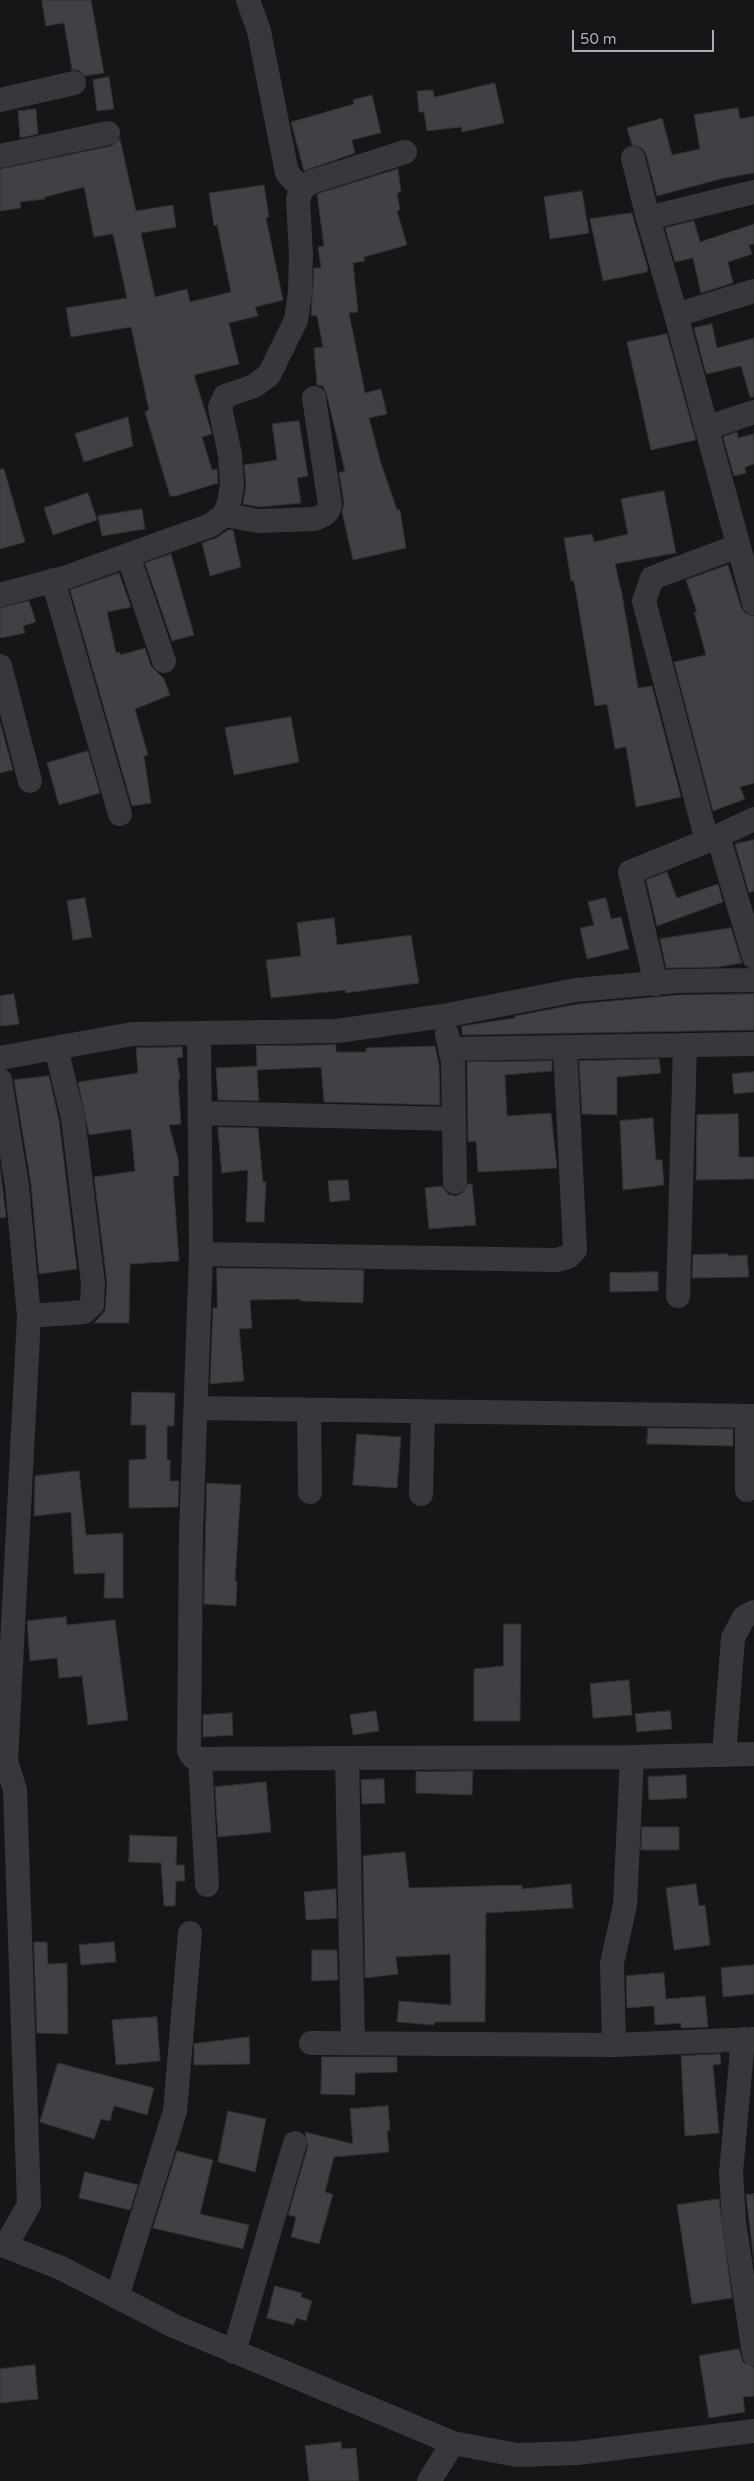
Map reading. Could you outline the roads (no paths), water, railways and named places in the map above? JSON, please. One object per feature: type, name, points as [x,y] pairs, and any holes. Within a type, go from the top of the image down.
[{"type":"street","points":[[248,0],[259,31],[287,173],[302,190]]},
{"type":"street","points":[[0,100],[74,82]]},
{"type":"street","points":[[0,156],[108,133]]},
{"type":"street","points":[[0,595],[128,555],[211,525],[224,515],[229,503],[232,484],[230,455],[220,407],[226,396],[254,386],[270,375],[296,320],[300,292],[301,255],[298,199],[302,190],[311,182],[405,152]]},
{"type":"street","points":[[633,158],[706,428],[742,534],[754,603]]},
{"type":"street","points":[[648,218],[754,192]]},
{"type":"street","points":[[676,315],[754,291]]},
{"type":"street","points":[[224,515],[259,522],[314,519],[323,516],[328,511],[330,504],[314,398]]},
{"type":"street","points":[[706,428],[754,412]]},
{"type":"street","points":[[742,534],[652,578],[644,601],[713,838],[754,957]]},
{"type":"street","points":[[128,555],[164,661]]},
{"type":"street","points":[[53,580],[120,814]]},
{"type":"street","points":[[0,666],[30,780]]},
{"type":"street","points":[[656,984],[630,872],[754,819]]},
{"type":"street","points":[[0,1058],[132,1034],[337,1031],[443,1016],[576,990],[677,982],[754,980]]},
{"type":"street","points":[[443,1016],[453,1062],[455,1182]]},
{"type":"street","points":[[198,1034],[201,1254],[190,1534],[192,1599],[187,1741],[189,1752],[193,1757],[200,1759],[632,1757],[754,1754]]},
{"type":"street","points":[[450,1049],[754,1044]]},
{"type":"street","points":[[678,1296],[685,1045]]},
{"type":"street","points":[[201,1254],[556,1260],[568,1256],[575,1250],[565,1046]]},
{"type":"street","points":[[29,1316],[84,1312],[92,1305],[93,1283],[73,1118],[56,1048]]},
{"type":"street","points":[[0,1080],[17,1186],[29,1316],[6,1761],[15,1790],[29,2205],[3,2244],[61,2268],[174,2326],[450,2448],[517,2455],[577,2453],[754,2431]]},
{"type":"street","points":[[200,1113],[454,1119]]},
{"type":"street","points":[[196,1408],[750,1416],[747,1490]]},
{"type":"street","points":[[309,1410],[310,1492]]},
{"type":"street","points":[[421,1494],[423,1411]]},
{"type":"street","points":[[724,1755],[733,1638],[744,1617],[754,1612]]},
{"type":"street","points":[[614,2045],[612,1963],[625,1905],[632,1757]]},
{"type":"street","points":[[347,1758],[353,2043]]},
{"type":"street","points":[[200,1759],[206,1885]]},
{"type":"street","points":[[117,2297],[175,2111],[190,1933]]},
{"type":"street","points":[[311,2043],[614,2045],[748,2039],[731,2173],[734,2222],[754,2354]]},
{"type":"street","points":[[234,2352],[295,2143]]},
{"type":"street","points":[[430,2478],[450,2448]]}]
